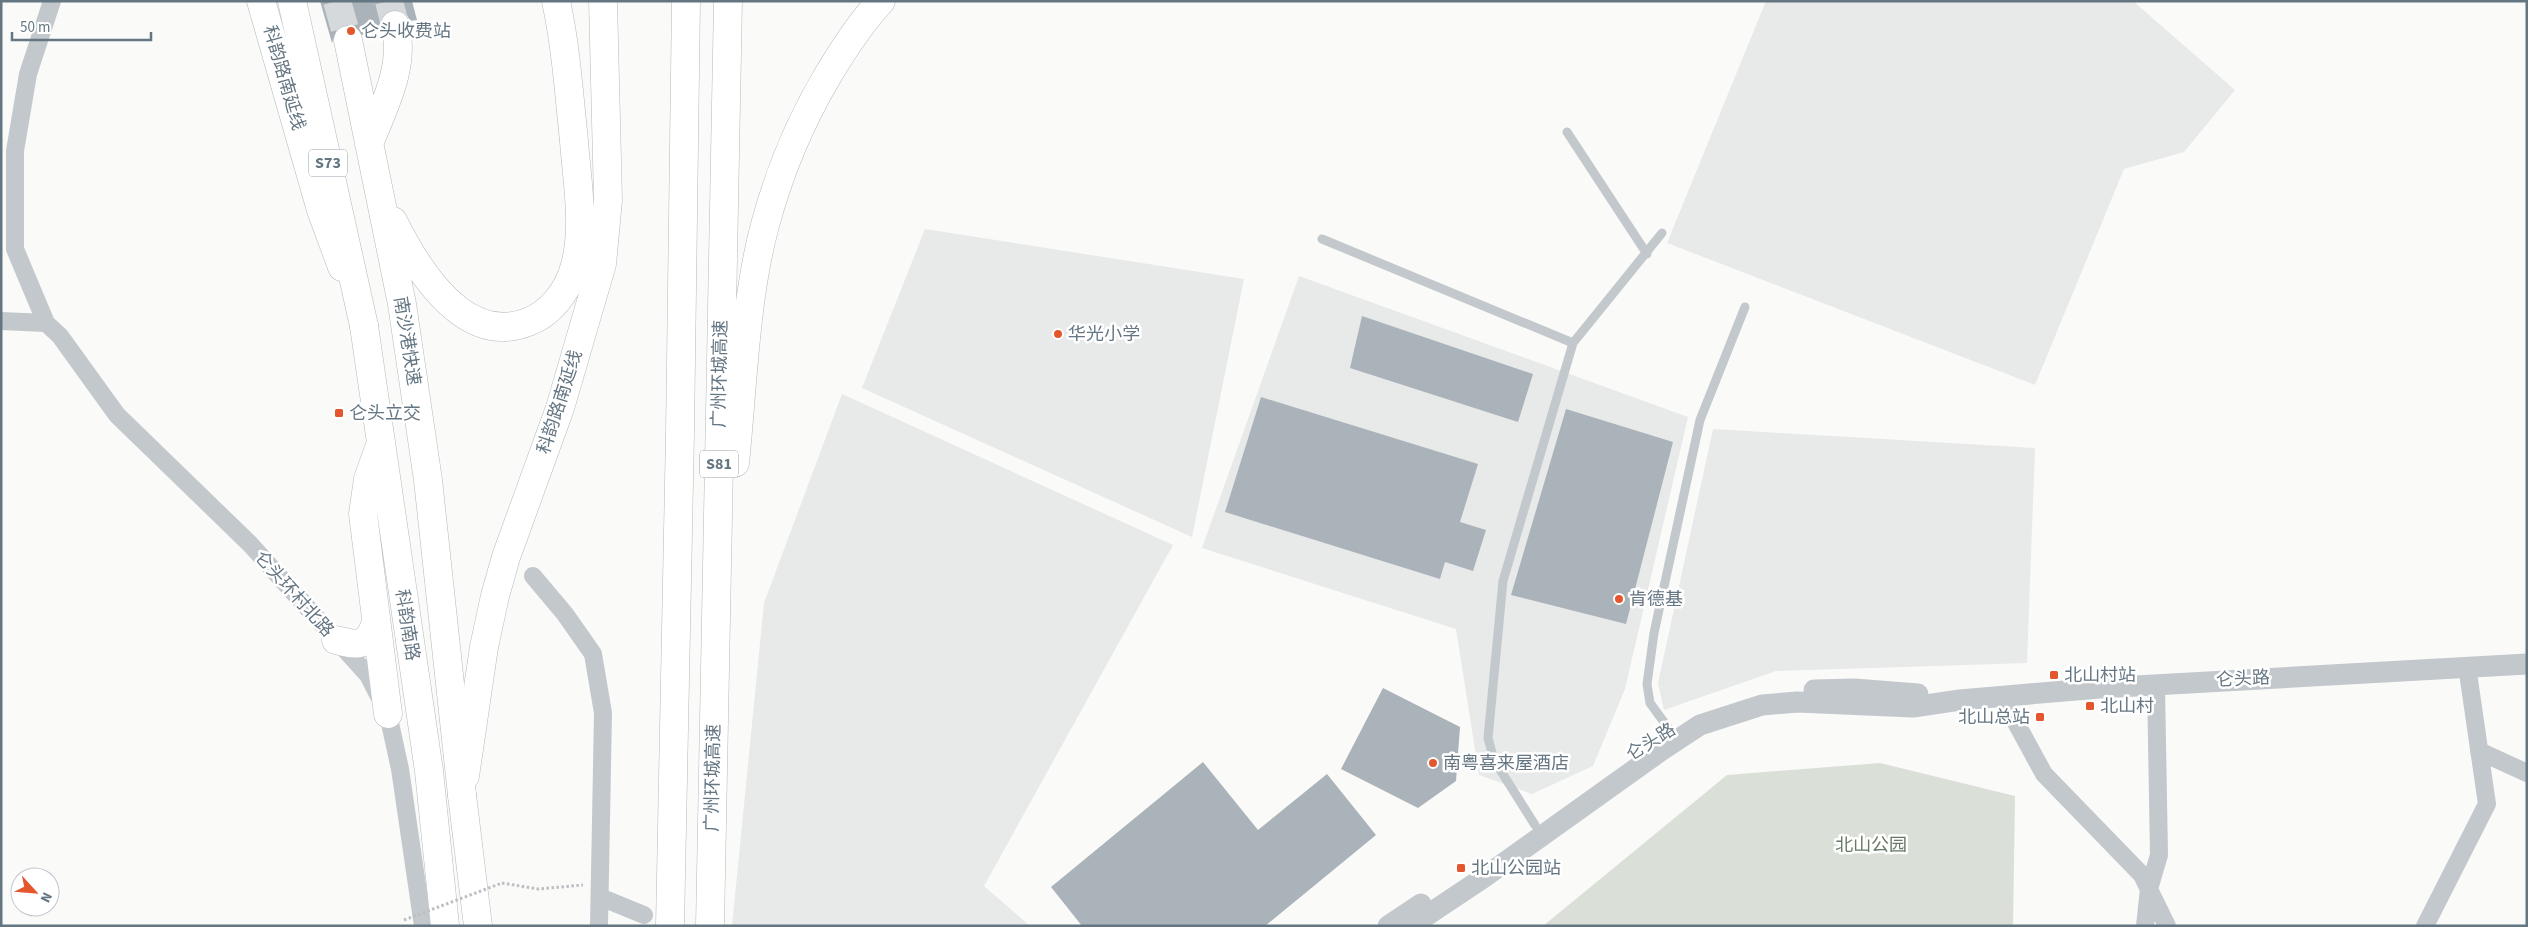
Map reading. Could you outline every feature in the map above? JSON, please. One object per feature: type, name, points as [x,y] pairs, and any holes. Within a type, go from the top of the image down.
[{"type":"main road","name":"科韵路南延线","points":[[261,1],[320,210],[364,326]]},
{"type":"main road","name":"S73","points":[[292,1],[364,326]]},
{"type":"main road","points":[[380,196],[418,264],[446,299],[460,312],[477,322],[497,328],[516,327],[535,320],[550,309],[563,291],[573,270],[579,224],[569,89],[556,1]]},
{"type":"main road","name":"科韵路南延线","points":[[462,795],[484,647],[495,596],[506,557],[560,408],[602,264],[608,200],[603,1]]},
{"type":"main road","points":[[673,1],[680,433]]},
{"type":"main road","name":"S81","points":[[670,926],[686,1]]},
{"type":"main road","name":"广州环城高速","points":[[710,926],[728,1]]},
{"type":"main road","points":[[716,663],[747,338],[757,260],[764,226],[785,162],[816,95],[855,34],[881,1]]},
{"type":"main road","points":[[369,144],[397,66],[400,40],[395,25]]},
{"type":"main road","name":"南沙港快速","points":[[348,40],[402,304],[428,480],[462,795]]},
{"type":"main road","name":"科韵南路","points":[[364,326],[429,771],[445,926]]},
{"type":"main road","points":[[382,442],[368,479],[363,514],[388,714]]},
{"type":"main road","points":[[336,640],[352,644],[364,642],[372,635],[376,623]]},
{"type":"main road","points":[[462,795],[478,926]]},
{"type":"street","points":[[1,321],[46,323],[15,249],[15,151],[28,74],[52,1]]},
{"type":"street","name":"仑头环村北路","points":[[46,323],[60,336],[117,415],[250,544],[368,675],[388,714],[400,769],[423,926]]},
{"type":"street","points":[[533,576],[565,614],[592,654],[603,714],[599,926]]},
{"type":"street","name":"仑头路","points":[[1411,926],[1483,878],[1700,725],[1762,705],[1797,702],[1913,707],[1960,700],[2156,685],[2527,664]]},
{"type":"street","points":[[2425,926],[2487,804],[2467,666]]},
{"type":"street","points":[[2144,926],[2149,888],[2159,854],[2156,685]]},
{"type":"street","name":"仑头路","points":[[1388,926],[1466,874],[1639,748],[1669,729],[1706,710],[1736,699],[1777,691],[1854,689],[1926,694],[1960,700]]},
{"type":"street","points":[[2002,697],[2044,774],[2142,874],[2167,926]]},
{"type":"street","points":[[2479,751],[2527,773]]},
{"type":"street","points":[[600,890],[644,914]]},
{"type":"lane","points":[[1567,132],[1646,254]]},
{"type":"lane","points":[[1535,825],[1494,760],[1488,738],[1503,581],[1573,343],[1662,233]]},
{"type":"lane","points":[[1322,239],[1573,343]]},
{"type":"lane","points":[[1669,729],[1650,702],[1647,684],[1654,633],[1700,420],[1744,307]]},
{"type":"path","points":[[404,920],[502,883],[538,889],[600,890]]},
{"type":"shaded area","points":[[1766,1],[2133,1],[2235,90],[2184,152],[2124,169],[2035,385],[1667,243]]},
{"type":"shaded area","name":"华光小学","points":[[925,229],[1244,279],[1192,537],[862,388]]},
{"type":"shaded area","points":[[1299,276],[1688,417],[1625,689],[1593,766],[1532,794],[1479,775],[1456,629],[1202,548]]},
{"type":"shaded area","points":[[842,394],[1173,545],[984,886],[1030,926],[732,926],[764,603]]},
{"type":"shaded area","points":[[1713,429],[2035,448],[2027,663],[1776,671],[1664,710],[1658,683]]},
{"type":"green space","name":"北山公园","points":[[1880,763],[2015,796],[2013,926],[1543,926],[1727,775]]},
{"type":"building","name":"仑头收费站","points":[[320,1],[412,1],[417,20],[410,21],[407,15],[401,11],[392,10],[385,13],[381,19],[380,30],[362,35],[353,25],[344,25],[337,29],[332,43]]},
{"type":"building","points":[[1362,316],[1533,374],[1518,422],[1350,368]]},
{"type":"building","points":[[1261,397],[1478,464],[1460,522],[1486,530],[1473,571],[1445,562],[1440,579],[1225,512]]},
{"type":"building","points":[[1566,409],[1673,442],[1626,624],[1511,595]]},
{"type":"building","points":[[1383,688],[1460,727],[1456,781],[1418,808],[1341,769]]},
{"type":"building","points":[[1203,762],[1258,830],[1327,774],[1376,835],[1265,926],[1082,926],[1051,887]]},
{"type":"tunnel","points":[[337,1],[348,40]]},
{"type":"tunnel","points":[[389,1],[395,25]]},
{"type":"place","name":"仑头收费站","points":[[351,31]]},
{"type":"place","name":"华光小学","points":[[1058,334]]},
{"type":"place","name":"仑头立交","points":[[339,413]]},
{"type":"place","name":"肯德基","points":[[1619,599]]},
{"type":"place","name":"北山村站","points":[[2054,675]]},
{"type":"place","name":"北山村","points":[[2090,706]]},
{"type":"place","name":"北山总站","points":[[2040,717]]},
{"type":"place","name":"南粤喜来屋酒店","points":[[1433,763]]},
{"type":"place","name":"北山公园站","points":[[1461,868]]}]
